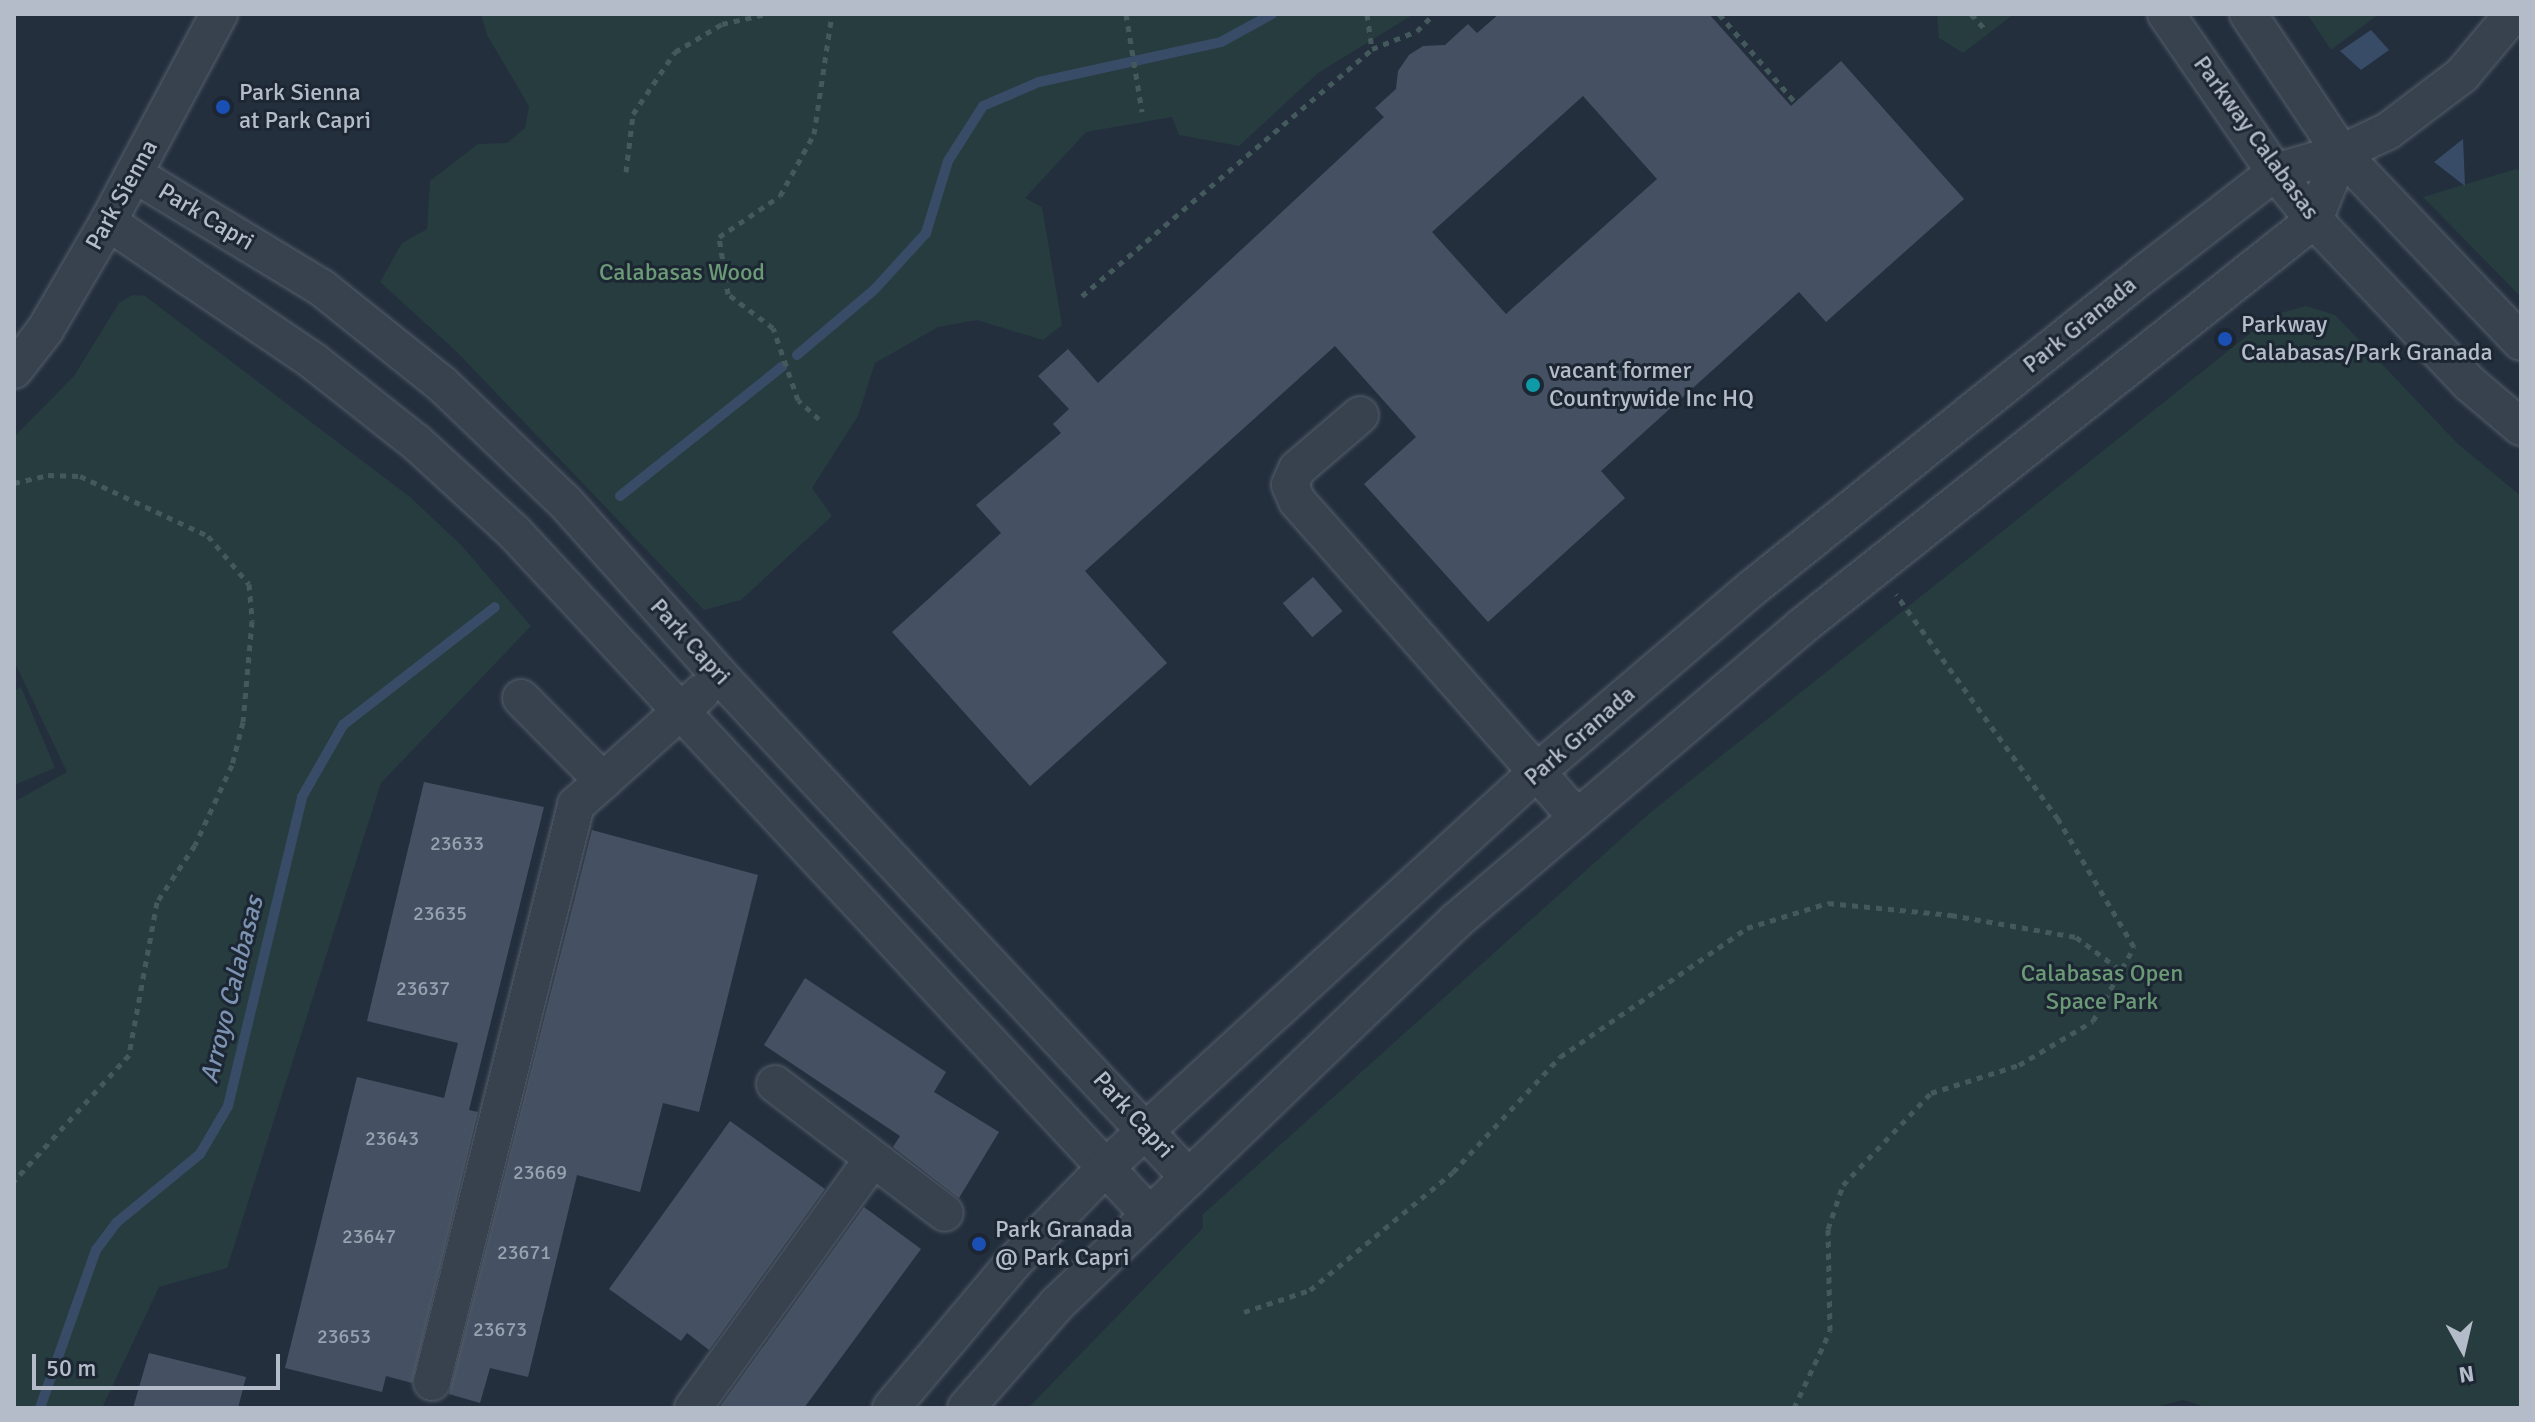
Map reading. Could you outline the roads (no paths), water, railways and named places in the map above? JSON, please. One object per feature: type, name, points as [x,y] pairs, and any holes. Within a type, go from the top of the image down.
[{"type":"street","name":"Park Sienna","points":[[14,370],[45,330],[108,222],[219,14]]},
{"type":"street","name":"Parkway Calabasas","points":[[2166,14],[2275,172],[2314,220],[2469,383],[2521,427]]},
{"type":"street","points":[[2248,14],[2341,153],[2521,342]]},
{"type":"street","name":"Park Granada","points":[[891,1408],[1013,1263],[1104,1169],[1539,770],[1751,589],[2275,172],[2341,153],[2388,131],[2462,75],[2513,14]]},
{"type":"street","points":[[966,1408],[1057,1304],[1148,1213],[1189,1178],[1457,920],[1576,816],[1877,567],[2314,220],[2341,153]]},
{"type":"street","name":"Park Capri","points":[[134,174],[322,288],[443,385],[566,503],[719,675],[1189,1178]]},
{"type":"street","name":"Park Capri","points":[[108,222],[312,360],[417,443],[514,532],[684,709],[1104,1169],[1148,1213]]},
{"type":"street","points":[[1360,415],[1297,469],[1290,485],[1297,501],[1539,770],[1576,816]]},
{"type":"street","points":[[432,1382],[576,805],[719,675]]},
{"type":"street","points":[[521,698],[603,781]]},
{"type":"street","points":[[775,1084],[871,1161],[945,1213]]},
{"type":"street","points":[[693,1408],[871,1161]]},
{"type":"water","points":[[2371,30],[2389,50],[2361,70],[2340,51]]},
{"type":"water","points":[[2463,139],[2465,186],[2434,162]]},
{"type":"waterway","name":"Arroyo Calabasas","points":[[797,355],[874,290],[926,233],[948,161],[983,106],[1039,82],[1221,42],[1272,14]]},
{"type":"waterway","name":"Arroyo Calabasas","points":[[620,496],[783,366]]},
{"type":"waterway","name":"Arroyo Calabasas","points":[[40,1408],[96,1250],[116,1223],[200,1154],[228,1106],[302,797],[343,725],[495,607]]},
{"type":"place","name":"Park Sienna at Park Capri","points":[[223,107]]},
{"type":"place","name":"Parkway Calabasas/Park Granada","points":[[2225,339]]},
{"type":"place","name":"vacant former Countrywide Inc HQ","points":[[1533,385]]},
{"type":"place","name":"Park Granada @ Park Capri","points":[[979,1244]]},
{"type":"park label","name":"Calabasas Wood","points":[[682,273]]},
{"type":"park label","name":"Calabasas Open Space Park","points":[[2102,988]]}]
